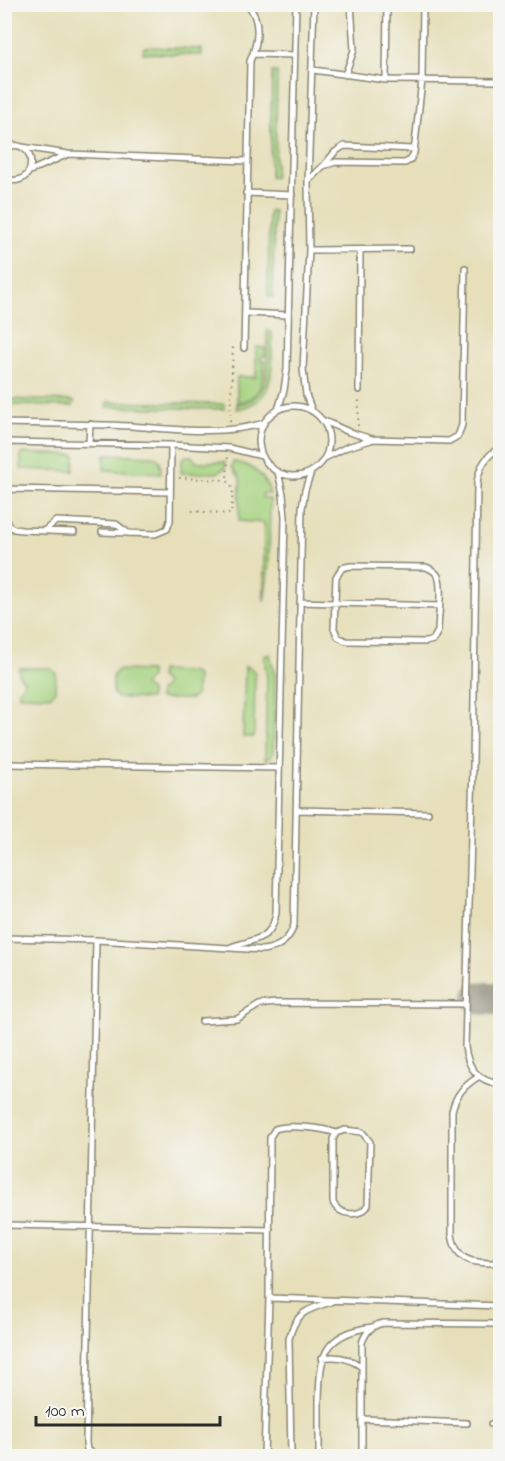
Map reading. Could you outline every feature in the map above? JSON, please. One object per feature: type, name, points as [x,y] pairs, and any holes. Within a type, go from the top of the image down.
[{"type":"lane","points":[[244,348],[250,61],[256,47],[256,16],[247,4]]},
{"type":"lane","points":[[278,410],[286,380],[296,4]]},
{"type":"lane","points":[[314,4],[308,182],[309,250],[303,369],[306,395],[312,411],[322,420],[372,439],[449,441],[458,436],[461,431],[465,268]]},
{"type":"lane","points":[[345,75],[354,50],[351,4]]},
{"type":"lane","points":[[386,80],[387,4]]},
{"type":"lane","points":[[323,166],[336,162],[405,163],[410,160],[414,149],[422,80],[423,4]]},
{"type":"lane","points":[[253,54],[295,55]]},
{"type":"lane","points":[[313,70],[386,80],[501,81]]},
{"type":"lane","points":[[4,147],[11,145],[68,154],[247,161]]},
{"type":"lane","points":[[308,182],[335,152],[344,146],[414,149]]},
{"type":"lane","points":[[22,147],[27,150],[31,160],[30,171]]},
{"type":"lane","points":[[4,178],[16,180],[68,154]]},
{"type":"lane","points":[[246,193],[292,195]]},
{"type":"lane","points":[[309,250],[410,249]]},
{"type":"lane","points":[[359,390],[360,251]]},
{"type":"lane","points":[[245,314],[288,315]]},
{"type":"lane","points":[[4,423],[230,430],[264,423],[278,410],[292,406],[312,411]]},
{"type":"lane","points":[[264,423],[259,442],[262,456],[278,472],[298,476],[311,472],[325,458],[329,438],[322,420]]},
{"type":"lane","points":[[89,443],[90,424]]},
{"type":"lane","points":[[325,458],[347,447],[372,439]]},
{"type":"lane","points":[[74,532],[17,530],[8,525],[5,519],[6,442],[229,448],[262,456]]},
{"type":"lane","points":[[102,532],[159,534],[167,529],[170,521],[171,445]]},
{"type":"lane","points":[[501,448],[486,459],[478,475],[477,483],[466,1004],[466,1059],[478,1077],[487,1082],[501,1084]]},
{"type":"lane","points":[[230,948],[263,937],[271,929],[276,918],[285,517],[284,494],[278,472]]},
{"type":"lane","points":[[4,938],[96,940],[269,950],[287,941],[292,932],[302,508],[311,472]]},
{"type":"lane","points":[[6,489],[170,492]]},
{"type":"lane","points":[[44,531],[56,521],[116,524],[129,533]]},
{"type":"lane","points":[[350,566],[426,567],[434,571],[439,579],[438,631],[435,638],[429,642],[342,640],[335,634],[335,603],[336,577],[342,568],[350,566]]},
{"type":"lane","points":[[300,602],[439,606]]},
{"type":"lane","points":[[4,764],[279,768]]},
{"type":"lane","points":[[296,810],[428,813]]},
{"type":"lane","points":[[96,940],[86,1443],[87,1450],[96,1456]]},
{"type":"lane","points":[[202,1021],[237,1020],[259,1005],[275,1003],[466,1004]]},
{"type":"lane","points":[[478,1077],[460,1090],[454,1100],[452,1111],[452,1234],[457,1251],[463,1257],[480,1263],[501,1263]]},
{"type":"lane","points":[[264,1456],[272,1132],[282,1127],[326,1130],[336,1133],[358,1131],[366,1134],[370,1142],[368,1205],[363,1212],[340,1212],[333,1205],[333,1139],[336,1133]]},
{"type":"lane","points":[[4,1225],[270,1230]]},
{"type":"lane","points":[[269,1298],[501,1306]]},
{"type":"lane","points":[[291,1456],[289,1339],[292,1327],[309,1309],[338,1300]]},
{"type":"lane","points":[[319,1456],[322,1358],[337,1340],[356,1330],[384,1323],[501,1324]]},
{"type":"lane","points":[[362,1456],[362,1343],[367,1331],[372,1327]]},
{"type":"lane","points":[[322,1358],[346,1358],[362,1367]]},
{"type":"lane","points":[[363,1419],[467,1423]]},
{"type":"lane","points":[[491,1424],[501,1425]]},
{"type":"path","points":[[230,430],[233,348],[244,348]]},
{"type":"path","points":[[358,435],[359,390]]},
{"type":"path","points":[[192,511],[231,514],[233,489],[227,480],[229,448]]},
{"type":"path","points":[[171,478],[227,480]]},
{"type":"green space","points":[[144,47],[202,49],[202,55],[143,53]]},
{"type":"green space","points":[[272,72],[277,72],[275,177],[270,177]]},
{"type":"green space","points":[[269,211],[274,211],[273,297],[268,297]]},
{"type":"green space","points":[[267,331],[272,332],[270,380],[260,398],[251,405],[237,409],[237,404],[249,401],[263,386],[267,366]]},
{"type":"green space","points":[[256,347],[265,348],[265,356],[261,357],[261,361],[264,361],[260,388],[251,397],[237,402],[237,377],[256,377]]},
{"type":"green space","points":[[5,399],[74,401],[73,406],[5,405]]},
{"type":"green space","points":[[107,402],[224,404],[224,409],[107,407]]},
{"type":"green space","points":[[24,453],[75,455],[74,471],[21,469],[21,456]]},
{"type":"green space","points":[[105,454],[154,456],[160,461],[161,473],[104,470]]},
{"type":"green space","points":[[192,456],[196,462],[225,462],[225,468],[217,473],[181,473],[182,459]]},
{"type":"green space","points":[[233,462],[246,465],[257,472],[268,487],[270,494],[263,493],[262,498],[270,499],[269,563],[264,602],[264,523],[239,521],[240,478],[232,467]]},
{"type":"green space","points":[[270,654],[275,676],[273,753],[265,760],[267,678],[264,656]]},
{"type":"green space","points":[[245,666],[255,673],[254,737],[243,737]]},
{"type":"green space","points":[[19,668],[50,668],[56,673],[55,691],[50,696],[19,695],[19,688],[24,681],[19,675]]},
{"type":"green space","points":[[118,670],[150,671],[150,678],[144,685],[150,691],[150,699],[118,698],[113,694],[113,675]]},
{"type":"green space","points":[[160,671],[191,672],[197,676],[196,694],[191,699],[159,699],[159,691],[165,684],[160,678]]},
{"type":"taxiway","points":[[479,998],[500,999]]}]
